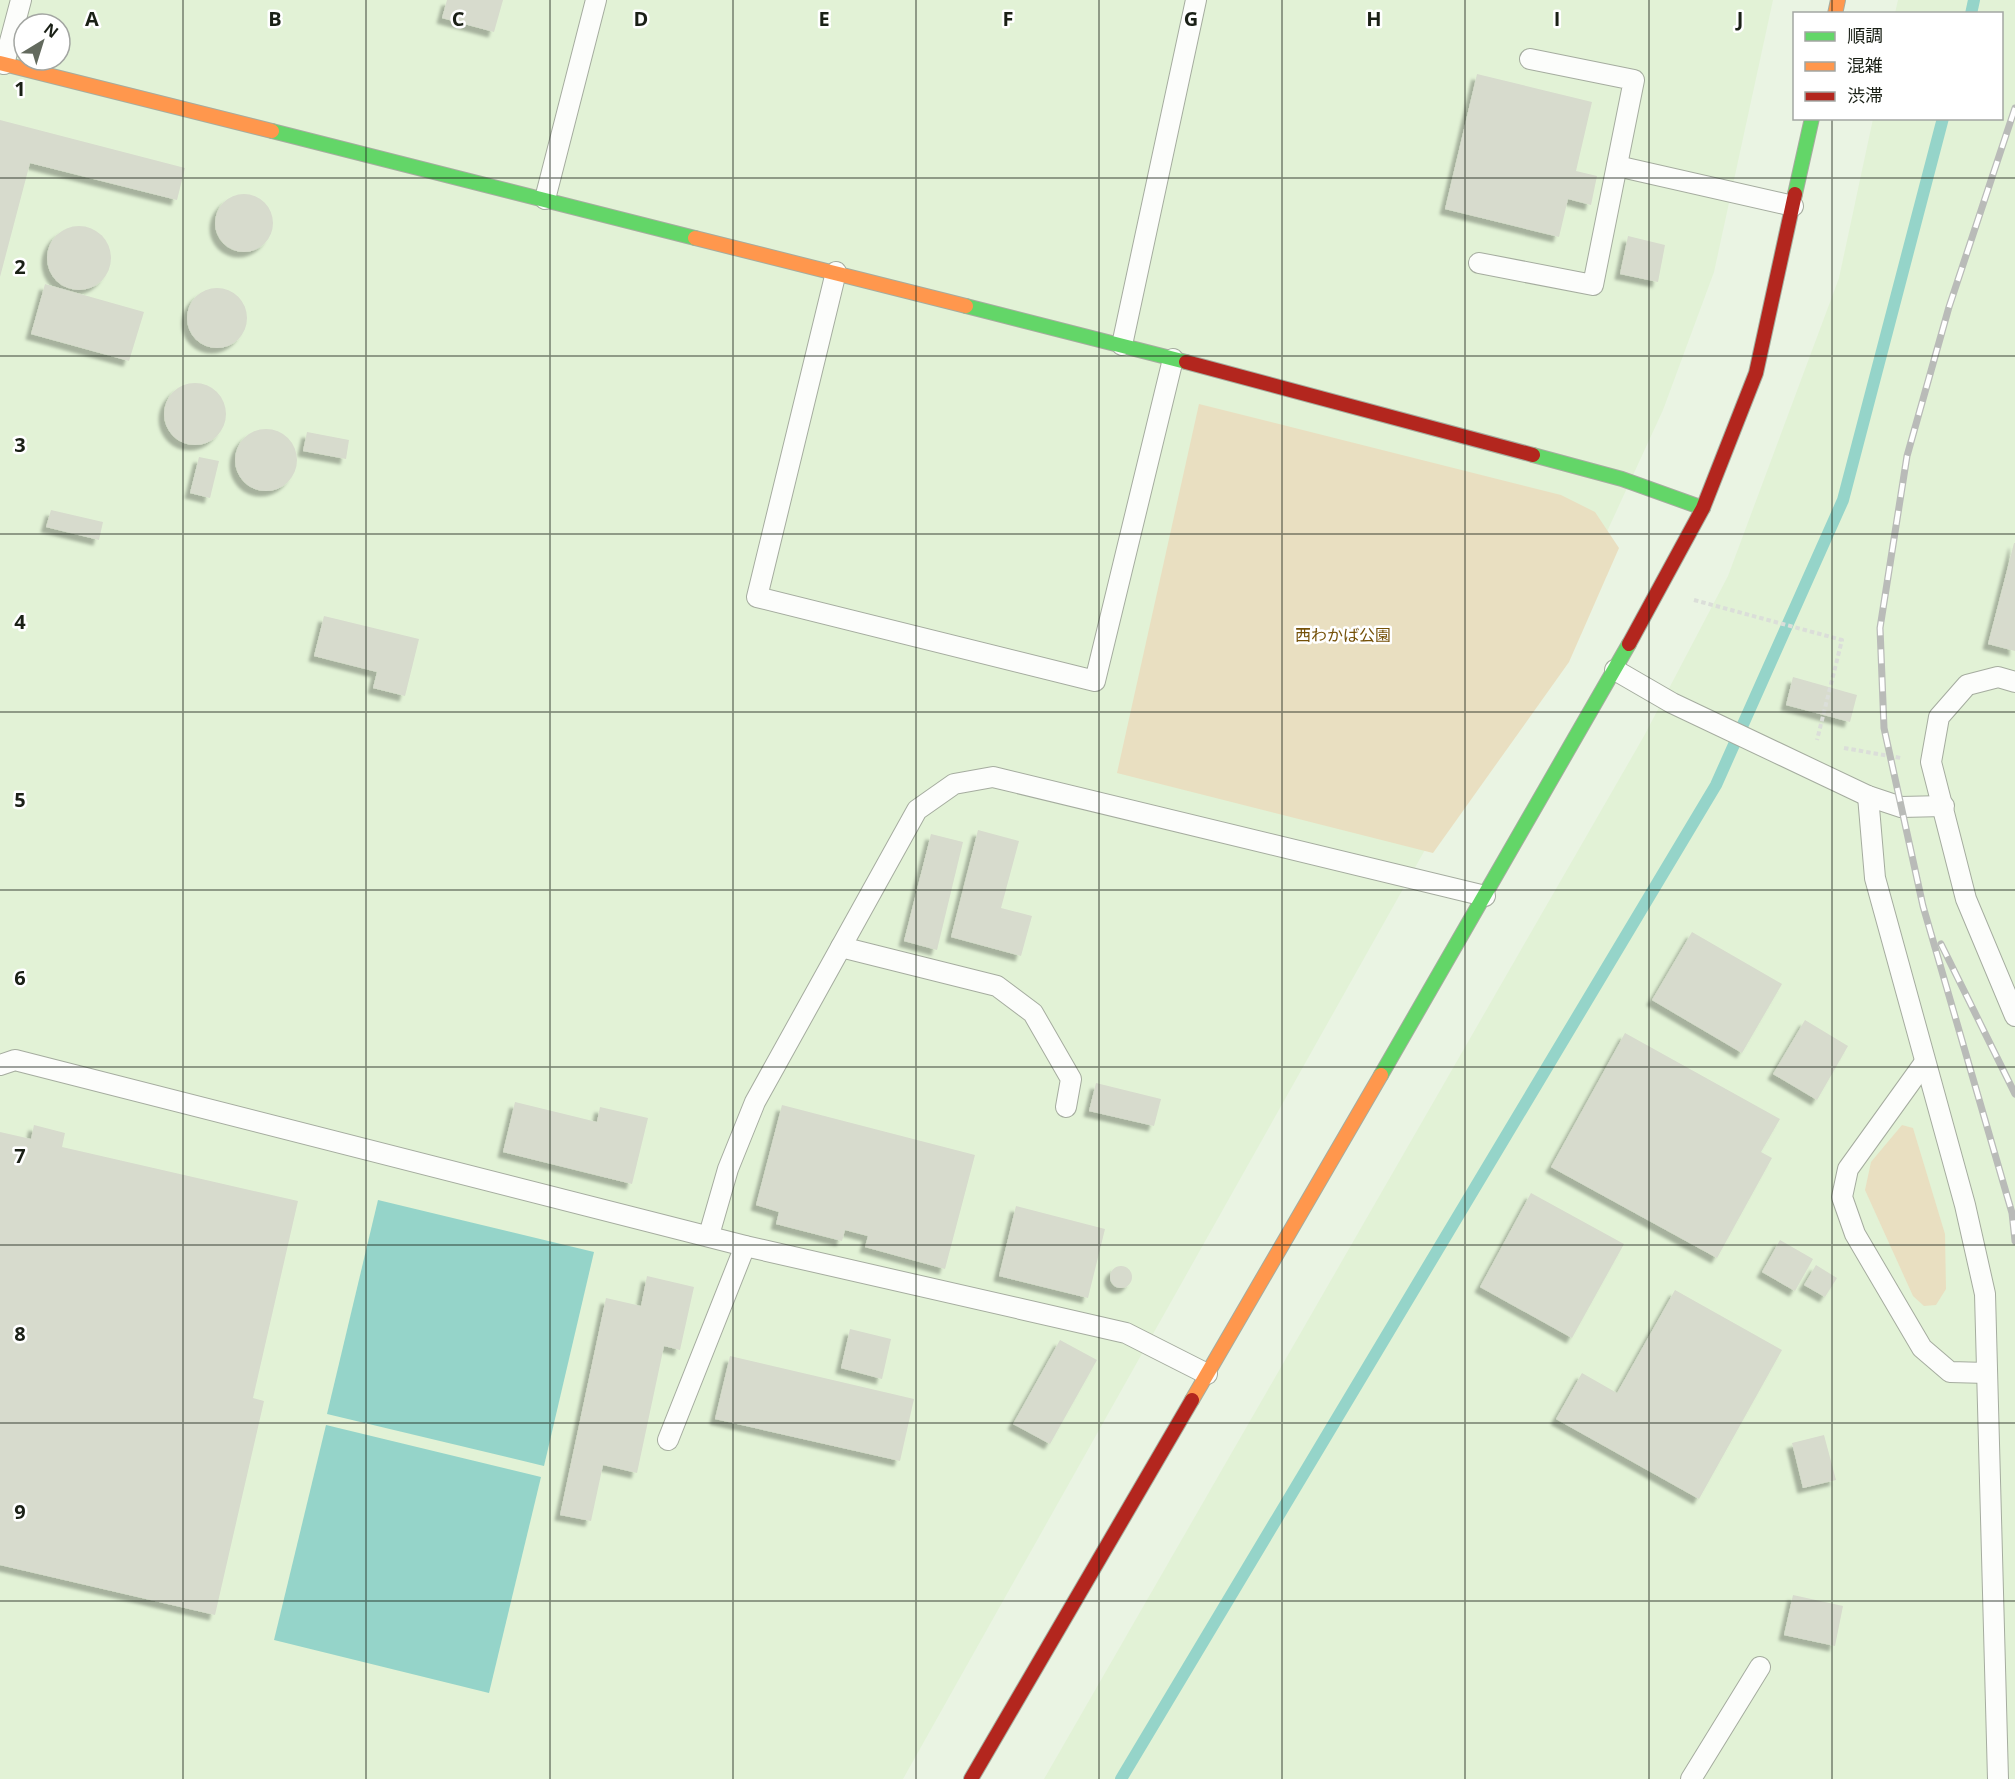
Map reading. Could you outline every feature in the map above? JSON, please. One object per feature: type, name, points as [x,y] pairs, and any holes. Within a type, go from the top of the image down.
[{"type":"street","points":[[2,63],[1122,345],[1622,479],[1703,508]]},
{"type":"street","points":[[971,1779],[1485,896],[1615,670],[1703,508],[1756,373],[1812,120]]},
{"type":"lane","points":[[2,63],[21,0]]},
{"type":"lane","points":[[545,199],[596,0]]},
{"type":"lane","points":[[1122,345],[1196,0]]},
{"type":"lane","points":[[1479,263],[1593,285],[1634,80],[1530,59]]},
{"type":"lane","points":[[1617,166],[1792,206]]},
{"type":"lane","points":[[837,272],[757,597],[1095,681],[1173,359]]},
{"type":"lane","points":[[1615,670],[1672,702],[1868,796],[1901,807],[1944,806]]},
{"type":"lane","points":[[2015,682],[1998,678],[1967,685],[1939,717],[1931,762],[1966,899],[2015,1016]]},
{"type":"lane","points":[[709,1235],[728,1169],[755,1102],[917,810],[954,784],[993,777],[1485,896]]},
{"type":"lane","points":[[1868,796],[1875,878],[1965,1205],[1985,1294],[1998,1779]]},
{"type":"lane","points":[[841,947],[997,986],[1033,1013],[1071,1079],[1066,1107]]},
{"type":"lane","points":[[0,1065],[15,1060],[745,1246],[1126,1333],[1207,1374]]},
{"type":"lane","points":[[1925,1062],[1848,1169],[1842,1197],[1855,1234],[1922,1348],[1950,1372],[1987,1373]]},
{"type":"lane","points":[[668,1440],[745,1246]]},
{"type":"lane","points":[[1691,1779],[1760,1667]]},
{"type":"path","points":[[1734,612],[1842,639],[1816,743],[1827,745]]},
{"type":"path","points":[[1837,747],[1931,762]]},
{"type":"shaded area","points":[[0,0],[1773,0],[1714,272],[1663,410],[1581,588],[1444,816],[903,1779],[0,1779]]},
{"type":"shaded area","points":[[1898,0],[2015,0],[2015,1779],[1044,1779],[1644,736],[1728,576],[1839,278],[1873,120],[2003,120],[2003,12],[1895,12]]},
{"type":"green space","name":"西わかば公園","points":[[1199,404],[1561,495],[1595,512],[1619,548],[1569,662],[1433,853],[1117,773]]},
{"type":"green space","points":[[1902,1125],[1913,1128],[1945,1234],[1946,1289],[1936,1305],[1924,1306],[1913,1296],[1865,1190],[1871,1162]]},
{"type":"water","points":[[378,1200],[594,1252],[544,1466],[327,1414]]},
{"type":"water","points":[[326,1425],[541,1477],[489,1693],[274,1640]]},
{"type":"building","points":[[447,0],[503,0],[494,32],[442,18]]},
{"type":"building","points":[[1477,74],[1592,102],[1576,171],[1597,176],[1591,205],[1568,199],[1559,237],[1445,209]]},
{"type":"building","points":[[0,120],[185,168],[177,200],[30,163],[0,277]]},
{"type":"building","points":[[244,194],[255,196],[265,202],[271,212],[273,223],[271,234],[265,244],[255,250],[244,252],[233,250],[223,244],[217,234],[215,223],[217,212],[223,202],[233,196]]},
{"type":"building","points":[[79,226],[91,228],[102,235],[109,246],[111,258],[109,270],[102,281],[91,288],[79,290],[67,288],[56,281],[49,270],[47,258],[49,246],[56,235],[67,228]]},
{"type":"building","points":[[1628,236],[1665,245],[1658,282],[1620,274]]},
{"type":"building","points":[[45,284],[144,312],[129,361],[31,334]]},
{"type":"building","points":[[217,288],[234,293],[242,301],[247,318],[242,335],[234,343],[217,348],[200,343],[192,335],[187,318],[192,301],[200,293]]},
{"type":"building","points":[[195,383],[217,392],[226,414],[217,436],[195,445],[173,436],[164,414],[173,392]]},
{"type":"building","points":[[266,429],[278,431],[288,438],[295,448],[297,460],[295,472],[288,482],[278,489],[266,491],[254,489],[244,482],[237,472],[235,460],[237,448],[244,438],[254,431]]},
{"type":"building","points":[[307,432],[349,440],[346,459],[303,451]]},
{"type":"building","points":[[199,457],[219,461],[210,498],[190,493]]},
{"type":"building","points":[[51,510],[103,522],[99,540],[46,527]]},
{"type":"building","points":[[2015,543],[2015,651],[1988,644]]},
{"type":"building","points":[[324,616],[419,639],[405,696],[373,688],[377,672],[314,656]]},
{"type":"building","points":[[1793,677],[1857,695],[1850,722],[1786,705]]},
{"type":"building","points":[[978,830],[1019,841],[1001,908],[1032,916],[1021,956],[951,937]]},
{"type":"building","points":[[931,834],[963,842],[937,950],[904,941]]},
{"type":"building","points":[[1692,932],[1782,984],[1742,1053],[1652,1000]]},
{"type":"building","points":[[1805,1020],[1848,1046],[1817,1100],[1773,1074]]},
{"type":"building","points":[[1625,1033],[1780,1119],[1761,1152],[1772,1158],[1717,1258],[1551,1167]]},
{"type":"building","points":[[1096,1083],[1161,1099],[1154,1126],[1089,1111]]},
{"type":"building","points":[[515,1102],[597,1122],[600,1107],[648,1118],[632,1184],[503,1152]]},
{"type":"building","points":[[782,1105],[975,1155],[945,1269],[865,1247],[868,1236],[845,1230],[842,1241],[776,1224],[779,1212],[756,1205]]},
{"type":"building","points":[[34,1125],[65,1133],[62,1147],[298,1201],[253,1398],[264,1401],[215,1615],[0,1565],[0,1132],[31,1139]]},
{"type":"building","points":[[1531,1193],[1624,1244],[1572,1338],[1480,1287]]},
{"type":"building","points":[[1016,1206],[1105,1229],[1088,1298],[999,1276]]},
{"type":"building","points":[[1780,1240],[1813,1259],[1795,1291],[1762,1272]]},
{"type":"building","points":[[1816,1265],[1837,1278],[1825,1297],[1804,1285]]},
{"type":"building","points":[[1121,1266],[1129,1269],[1132,1277],[1129,1285],[1121,1288],[1113,1285],[1110,1277],[1113,1269]]},
{"type":"building","points":[[647,1276],[694,1287],[680,1350],[664,1346],[637,1473],[603,1465],[591,1521],[560,1515],[606,1298],[641,1306]]},
{"type":"building","points":[[1675,1290],[1782,1350],[1699,1499],[1556,1419],[1582,1373],[1617,1393]]},
{"type":"building","points":[[850,1329],[891,1339],[882,1379],[841,1368]]},
{"type":"building","points":[[1060,1340],[1097,1360],[1050,1444],[1013,1424]]},
{"type":"building","points":[[730,1356],[914,1399],[900,1461],[715,1419]]},
{"type":"building","points":[[1824,1435],[1836,1480],[1803,1488],[1792,1443]]},
{"type":"building","points":[[1793,1595],[1843,1606],[1835,1646],[1784,1635]]},
{"type":"waterway","points":[[1971,12],[1974,0]]},
{"type":"waterway","points":[[1121,1779],[1716,785],[1843,500],[1942,120]]},
{"type":"railway","points":[[2015,108],[1949,307],[1907,456],[1880,628],[1884,728],[1923,906],[2012,1213],[2015,1241]]},
{"type":"railway","points":[[1941,944],[2015,1094]]},
{"type":"traffic: fast","points":[[1795,194],[1812,120]]},
{"type":"traffic: fast","points":[[272,131],[695,238]]},
{"type":"traffic: fast","points":[[966,306],[1186,362]]},
{"type":"traffic: fast","points":[[1533,455],[1622,479],[1703,508]]},
{"type":"traffic: fast","points":[[1381,1075],[1629,644]]},
{"type":"traffic: slow","points":[[1835,12],[1838,0]]},
{"type":"traffic: slow","points":[[0,63],[272,131]]},
{"type":"traffic: slow","points":[[695,238],[966,306]]},
{"type":"traffic: slow","points":[[1192,1400],[1381,1075]]},
{"type":"traffic: jam","points":[[1629,644],[1703,508],[1756,373],[1795,194]]},
{"type":"traffic: jam","points":[[1186,362],[1533,455]]},
{"type":"traffic: jam","points":[[971,1779],[1192,1400]]}]
